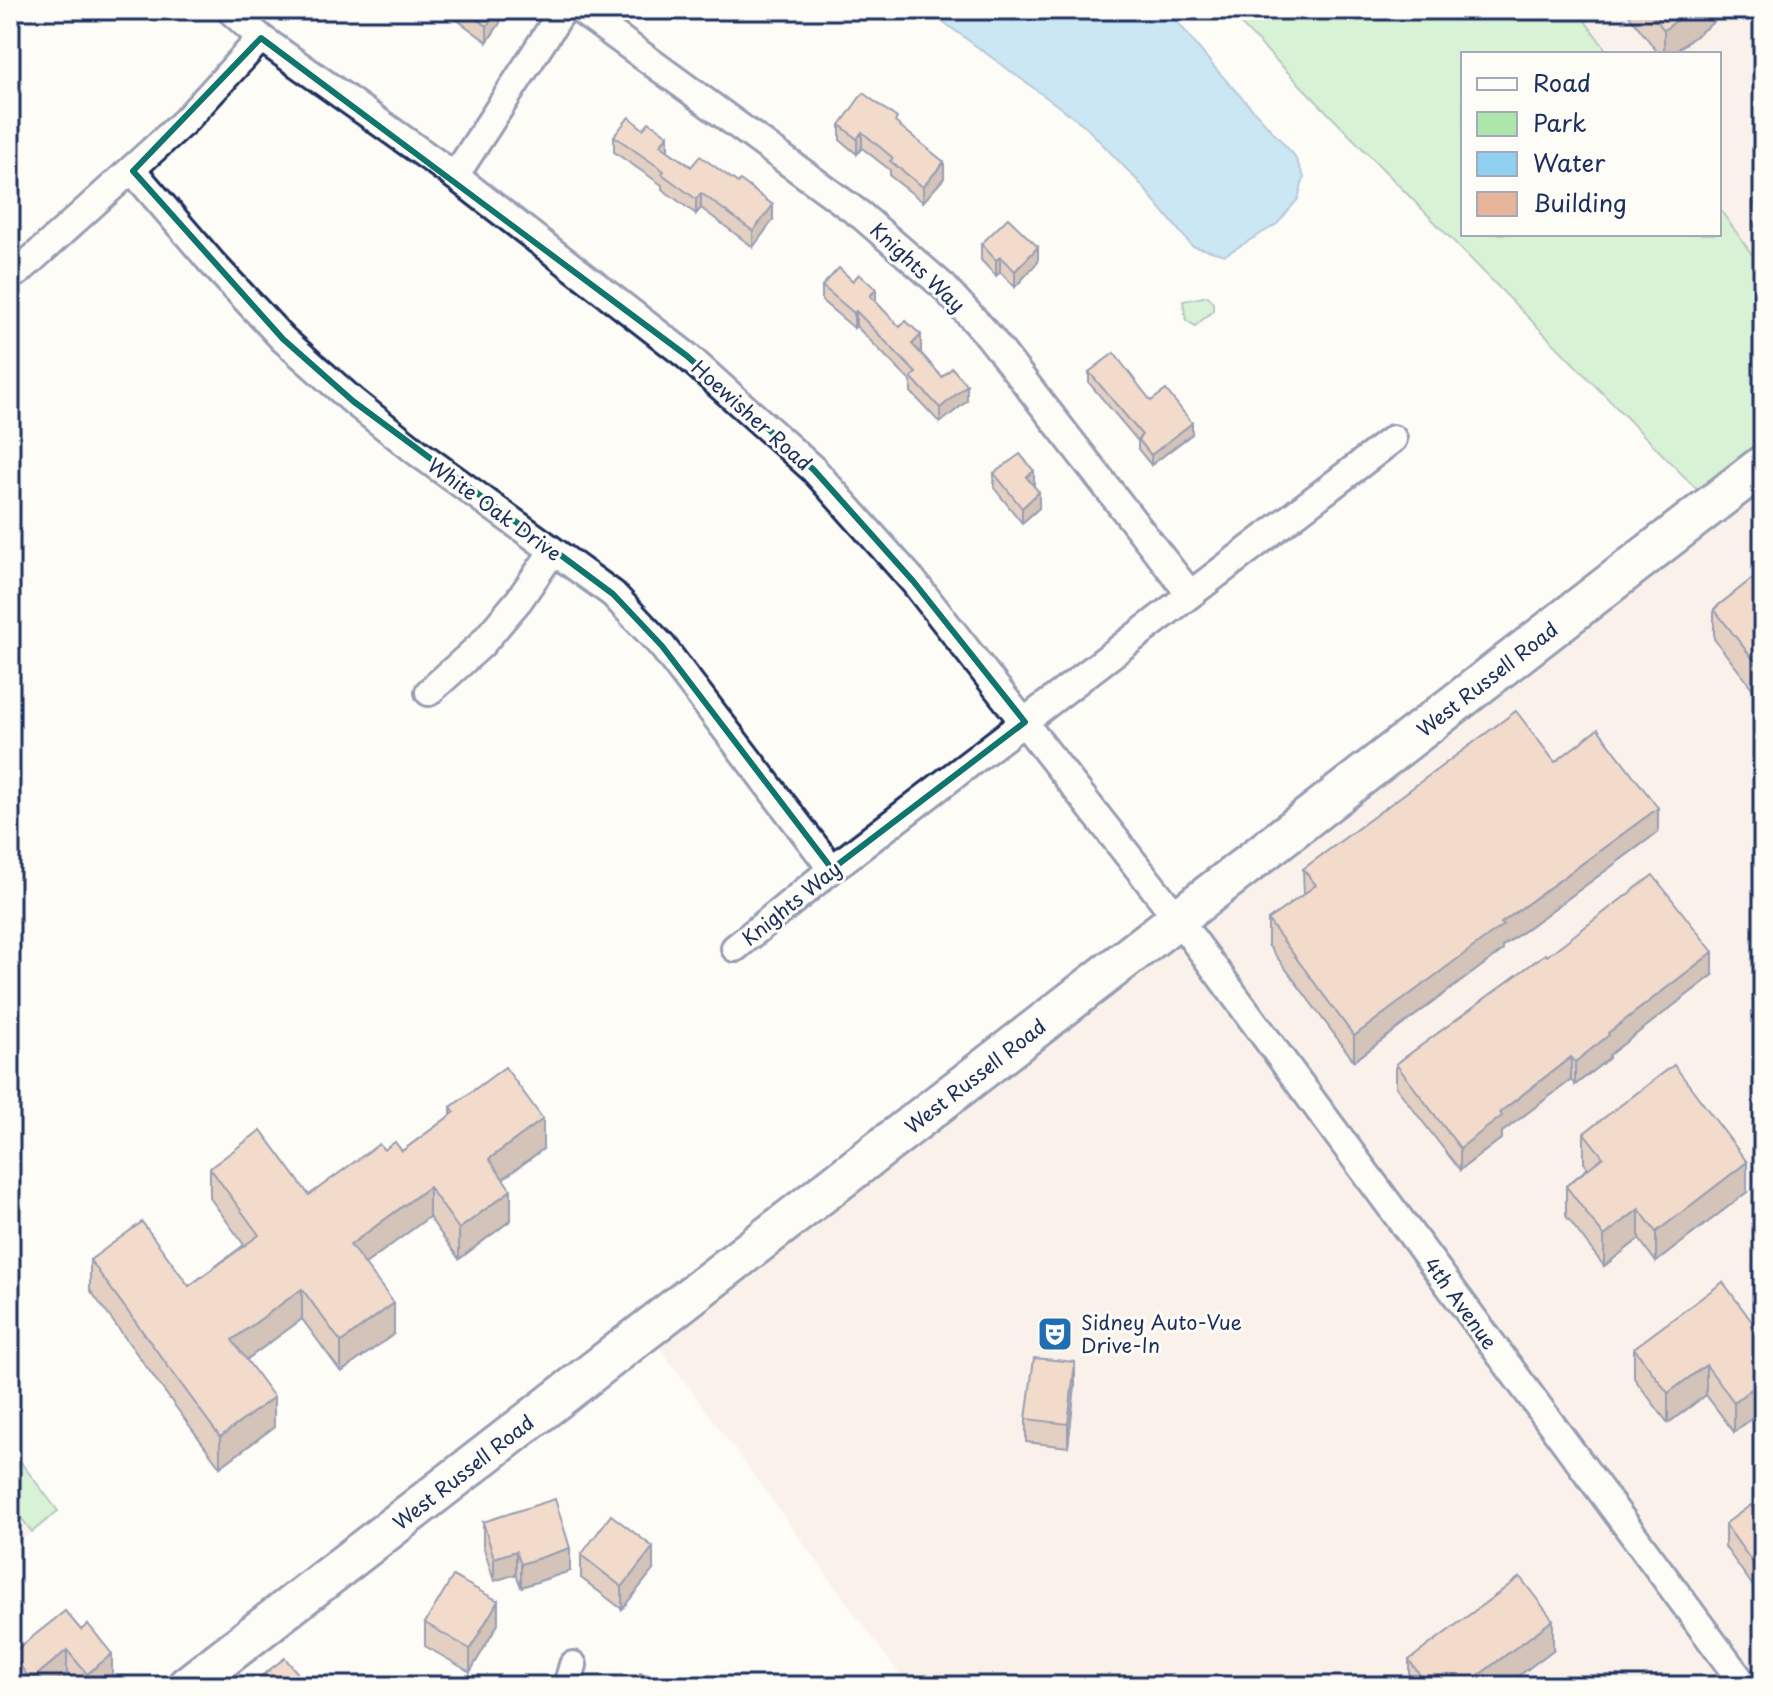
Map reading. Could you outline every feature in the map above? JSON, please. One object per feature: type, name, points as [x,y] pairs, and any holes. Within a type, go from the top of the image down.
[{"type":"street","name":"Hoewisher Road","points":[[230,10],[261,38],[455,176],[687,356],[814,470],[913,581],[1178,919]]},
{"type":"street","points":[[455,176],[563,10]]},
{"type":"street","name":"Knights Way","points":[[580,10],[862,216],[943,286],[989,336],[1190,594]]},
{"type":"street","points":[[18,272],[186,120],[261,38]]},
{"type":"street","name":"White Oak Drive","points":[[133,171],[283,339],[353,401],[417,452],[613,594],[662,646],[832,869]]},
{"type":"street","name":"Knights Way","points":[[735,948],[832,869],[1393,439]]},
{"type":"street","name":"West Russell Road","points":[[187,1686],[1763,465]]},
{"type":"street","points":[[429,692],[481,645],[519,600],[553,551]]},
{"type":"street","name":"4th Avenue","points":[[1178,919],[1745,1686]]},
{"type":"highlighted area","points":[[261,38],[687,356],[814,470],[913,581],[1025,722],[832,869],[662,646],[613,594],[353,401],[283,339],[133,171]]},
{"type":"shaded area","points":[[1577,10],[1763,10],[1763,270],[1721,211],[1721,52],[1608,52]]},
{"type":"shaded area","points":[[1763,465],[1763,1686],[908,1686],[647,1330]]},
{"type":"shaded area","points":[[10,1503],[32,1532],[10,1549]]},
{"type":"green space","points":[[1227,10],[1577,10],[1608,52],[1461,52],[1461,236],[1721,236],[1721,211],[1763,270],[1763,465],[1712,505]]},
{"type":"green space","points":[[1208,296],[1213,303],[1213,311],[1195,326],[1186,320],[1183,301]]},
{"type":"green space","points":[[10,1448],[58,1511],[32,1532],[10,1503]]},
{"type":"water","points":[[927,10],[1168,10],[1214,67],[1294,155],[1304,177],[1298,199],[1277,224],[1225,255],[1192,246],[1137,180],[1084,125]]},
{"type":"building","points":[[464,10],[498,10],[487,26]]},
{"type":"building","points":[[1649,10],[1690,10],[1664,30]]},
{"type":"building","points":[[863,93],[897,118],[895,122],[944,162],[923,187],[890,161],[893,158],[862,132],[857,139],[840,125]]},
{"type":"building","points":[[629,117],[643,129],[649,122],[668,135],[660,145],[691,167],[700,156],[773,205],[753,231],[701,193],[696,199],[662,174],[664,171],[614,136]]},
{"type":"building","points":[[1763,193],[1763,214],[1753,201]]},
{"type":"building","points":[[1008,218],[1038,247],[1015,271],[1000,257],[996,260],[981,244]]},
{"type":"building","points":[[839,268],[853,281],[859,274],[876,289],[870,296],[900,327],[906,321],[921,335],[912,344],[942,377],[952,368],[967,385],[940,408],[911,377],[916,373],[856,311],[854,313],[822,286]]},
{"type":"building","points":[[1114,353],[1151,401],[1166,390],[1192,423],[1151,455],[1138,439],[1142,435],[1089,372]]},
{"type":"building","points":[[1020,454],[1034,471],[1026,477],[1039,492],[1022,508],[994,473]]},
{"type":"building","points":[[1763,570],[1763,672],[1714,609]]},
{"type":"building","points":[[1516,711],[1555,762],[1598,729],[1658,808],[1354,1036],[1268,920],[1316,885],[1303,869]]},
{"type":"building","points":[[1653,875],[1713,952],[1575,1062],[1571,1057],[1500,1112],[1502,1116],[1460,1148],[1396,1064],[1545,954],[1547,956]]},
{"type":"building","points":[[1674,1065],[1747,1162],[1656,1232],[1639,1209],[1604,1236],[1566,1186],[1603,1157],[1584,1133]]},
{"type":"building","points":[[505,1067],[543,1119],[489,1159],[511,1190],[459,1229],[429,1187],[350,1245],[394,1303],[341,1342],[302,1289],[232,1340],[274,1397],[220,1437],[90,1260],[142,1222],[189,1286],[259,1235],[210,1168],[261,1130],[309,1195],[379,1144],[384,1150],[395,1142],[402,1151],[455,1112],[451,1107]]},
{"type":"building","points":[[1723,1282],[1763,1337],[1763,1380],[1734,1402],[1706,1365],[1668,1393],[1634,1348]]},
{"type":"building","points":[[1034,1358],[1075,1362],[1068,1424],[1026,1419]]},
{"type":"building","points":[[555,1499],[570,1548],[521,1564],[516,1551],[494,1558],[483,1522]]},
{"type":"building","points":[[1751,1505],[1763,1522],[1763,1577],[1725,1524]]},
{"type":"building","points":[[611,1515],[653,1547],[622,1587],[581,1555]]},
{"type":"building","points":[[453,1576],[498,1601],[470,1649],[425,1623]]},
{"type":"building","points":[[1520,1577],[1553,1620],[1464,1686],[1428,1686],[1409,1660]]},
{"type":"building","points":[[65,1611],[81,1630],[88,1624],[112,1654],[87,1674],[67,1650],[31,1680],[11,1654]]},
{"type":"building","points":[[285,1658],[308,1686],[259,1686],[255,1681]]},
{"type":"building","points":[[640,1673],[681,1683],[680,1686],[625,1686],[626,1682],[637,1685]]},
{"type":"building","points":[[465,1679],[465,1686],[422,1686],[422,1680]]},
{"type":"place","name":"Sidney Auto-Vue Drive-In","points":[[1055,1334]]}]
